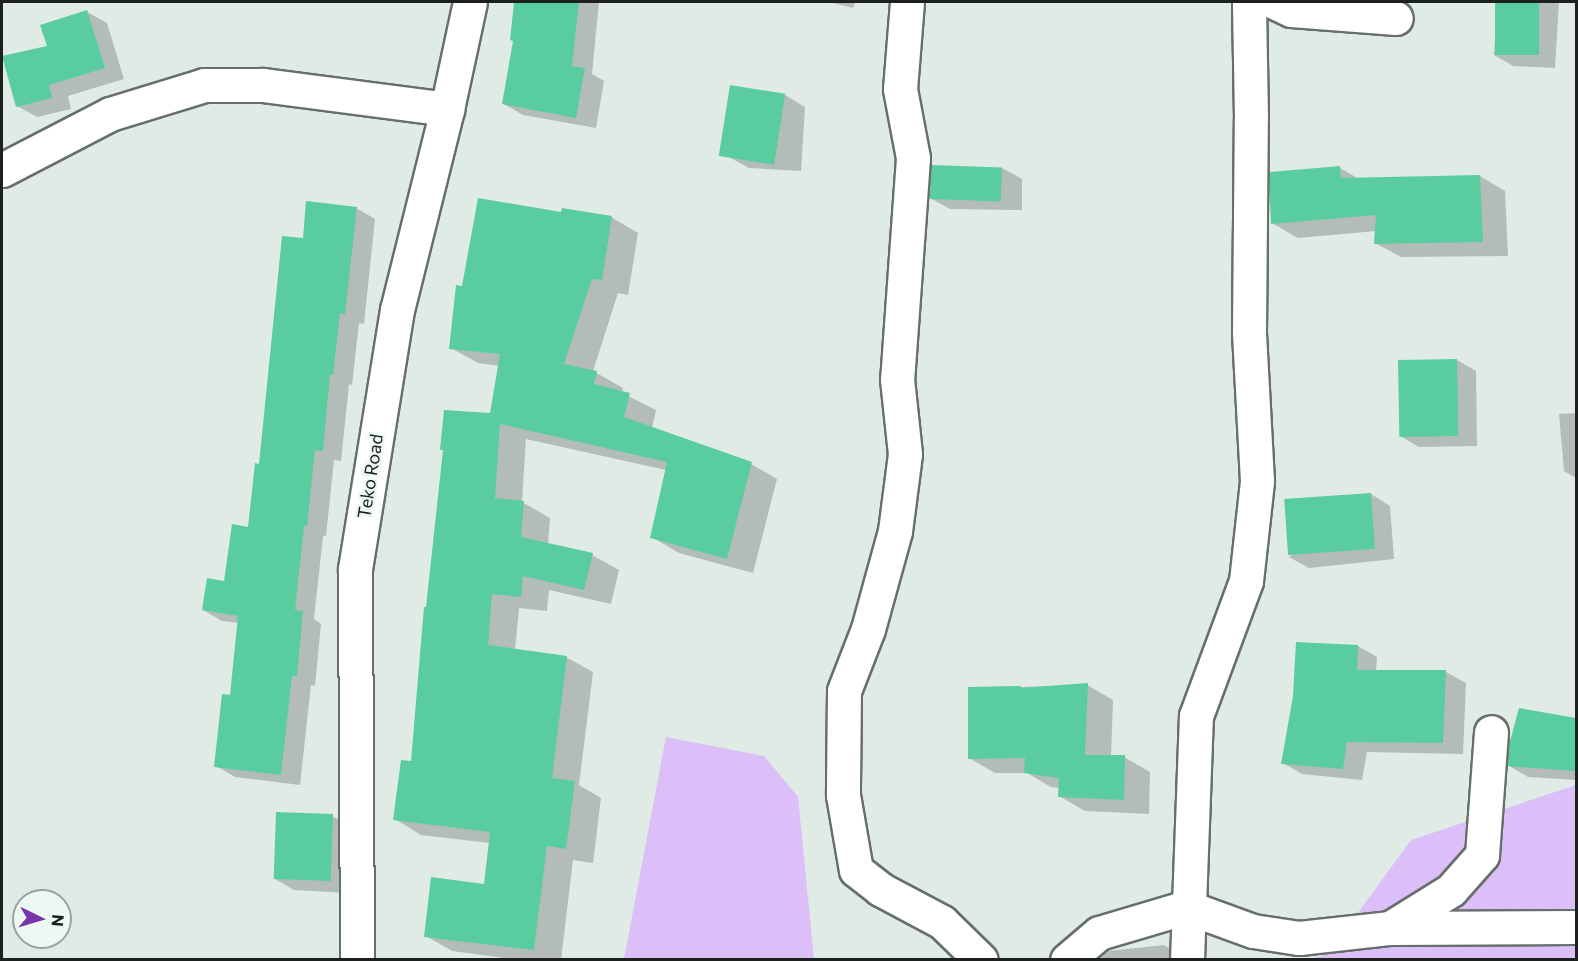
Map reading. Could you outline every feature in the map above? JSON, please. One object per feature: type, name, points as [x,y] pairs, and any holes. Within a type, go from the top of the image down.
[{"type":"street","name":"Teko Road","points":[[357,960],[355,569],[397,310],[447,109],[470,2]]},
{"type":"street","points":[[907,2],[900,89],[913,158],[897,379],[905,454],[895,531],[868,629],[844,691],[843,795],[856,870],[880,889],[942,922],[981,960]]},
{"type":"street","points":[[1187,960],[1187,907],[1196,716],[1246,581],[1257,481],[1249,332],[1251,118],[1249,2]]},
{"type":"street","points":[[1274,2],[1291,10],[1396,18]]},
{"type":"street","points":[[2,170],[110,114],[204,85],[262,85],[447,109]]},
{"type":"street","points":[[1390,928],[1451,890],[1482,855],[1491,732]]},
{"type":"street","points":[[1067,960],[1099,933],[1187,907],[1253,931],[1299,938],[1390,928],[1576,927]]},
{"type":"shaded area","points":[[666,737],[764,756],[798,797],[814,959],[624,959]]},
{"type":"shaded area","points":[[1576,785],[1576,959],[1308,960],[1328,954],[1411,840]]},
{"type":"building","points":[[514,2],[579,2],[572,66],[585,68],[576,118],[502,104],[513,41],[510,40]]},
{"type":"building","points":[[1495,2],[1539,2],[1539,55],[1495,55]]},
{"type":"building","points":[[87,10],[105,68],[49,85],[52,98],[16,107],[2,56],[47,46],[40,25]]},
{"type":"building","points":[[730,85],[785,94],[774,165],[719,156]]},
{"type":"building","points":[[931,165],[1002,167],[1001,201],[930,199]]},
{"type":"building","points":[[1340,166],[1341,178],[1480,175],[1483,242],[1374,244],[1376,215],[1271,224],[1269,172]]},
{"type":"building","points":[[478,198],[561,212],[562,208],[612,216],[602,280],[592,279],[564,364],[597,371],[594,384],[630,393],[624,417],[752,462],[727,559],[650,538],[667,462],[500,424],[495,498],[524,501],[521,537],[593,553],[584,590],[523,576],[521,597],[492,594],[488,645],[567,656],[552,778],[575,781],[566,849],[547,846],[534,950],[424,937],[431,877],[484,884],[490,832],[393,820],[401,760],[411,761],[424,607],[426,607],[443,450],[440,450],[444,410],[490,413],[500,354],[449,349],[456,285],[462,286]]},
{"type":"building","points":[[306,201],[357,207],[345,314],[340,313],[333,375],[330,374],[323,451],[315,450],[307,526],[304,526],[295,610],[303,611],[297,676],[292,676],[281,775],[214,767],[222,694],[230,695],[238,616],[202,610],[207,578],[224,581],[232,524],[248,527],[255,463],[259,464],[282,236],[303,238]]},
{"type":"building","points":[[1457,359],[1458,436],[1399,437],[1398,360]]},
{"type":"building","points":[[1371,493],[1375,549],[1288,555],[1284,499]]},
{"type":"building","points":[[1296,642],[1358,645],[1357,670],[1446,670],[1443,743],[1347,742],[1343,769],[1281,764],[1293,696]]},
{"type":"building","points":[[1088,683],[1085,755],[1125,755],[1124,800],[1058,797],[1059,778],[1024,773],[1025,758],[968,759],[968,687],[1021,686],[1021,688]]},
{"type":"building","points":[[1519,708],[1576,718],[1576,771],[1507,766],[1509,745]]},
{"type":"building","points":[[276,812],[333,814],[331,881],[274,879]]}]
